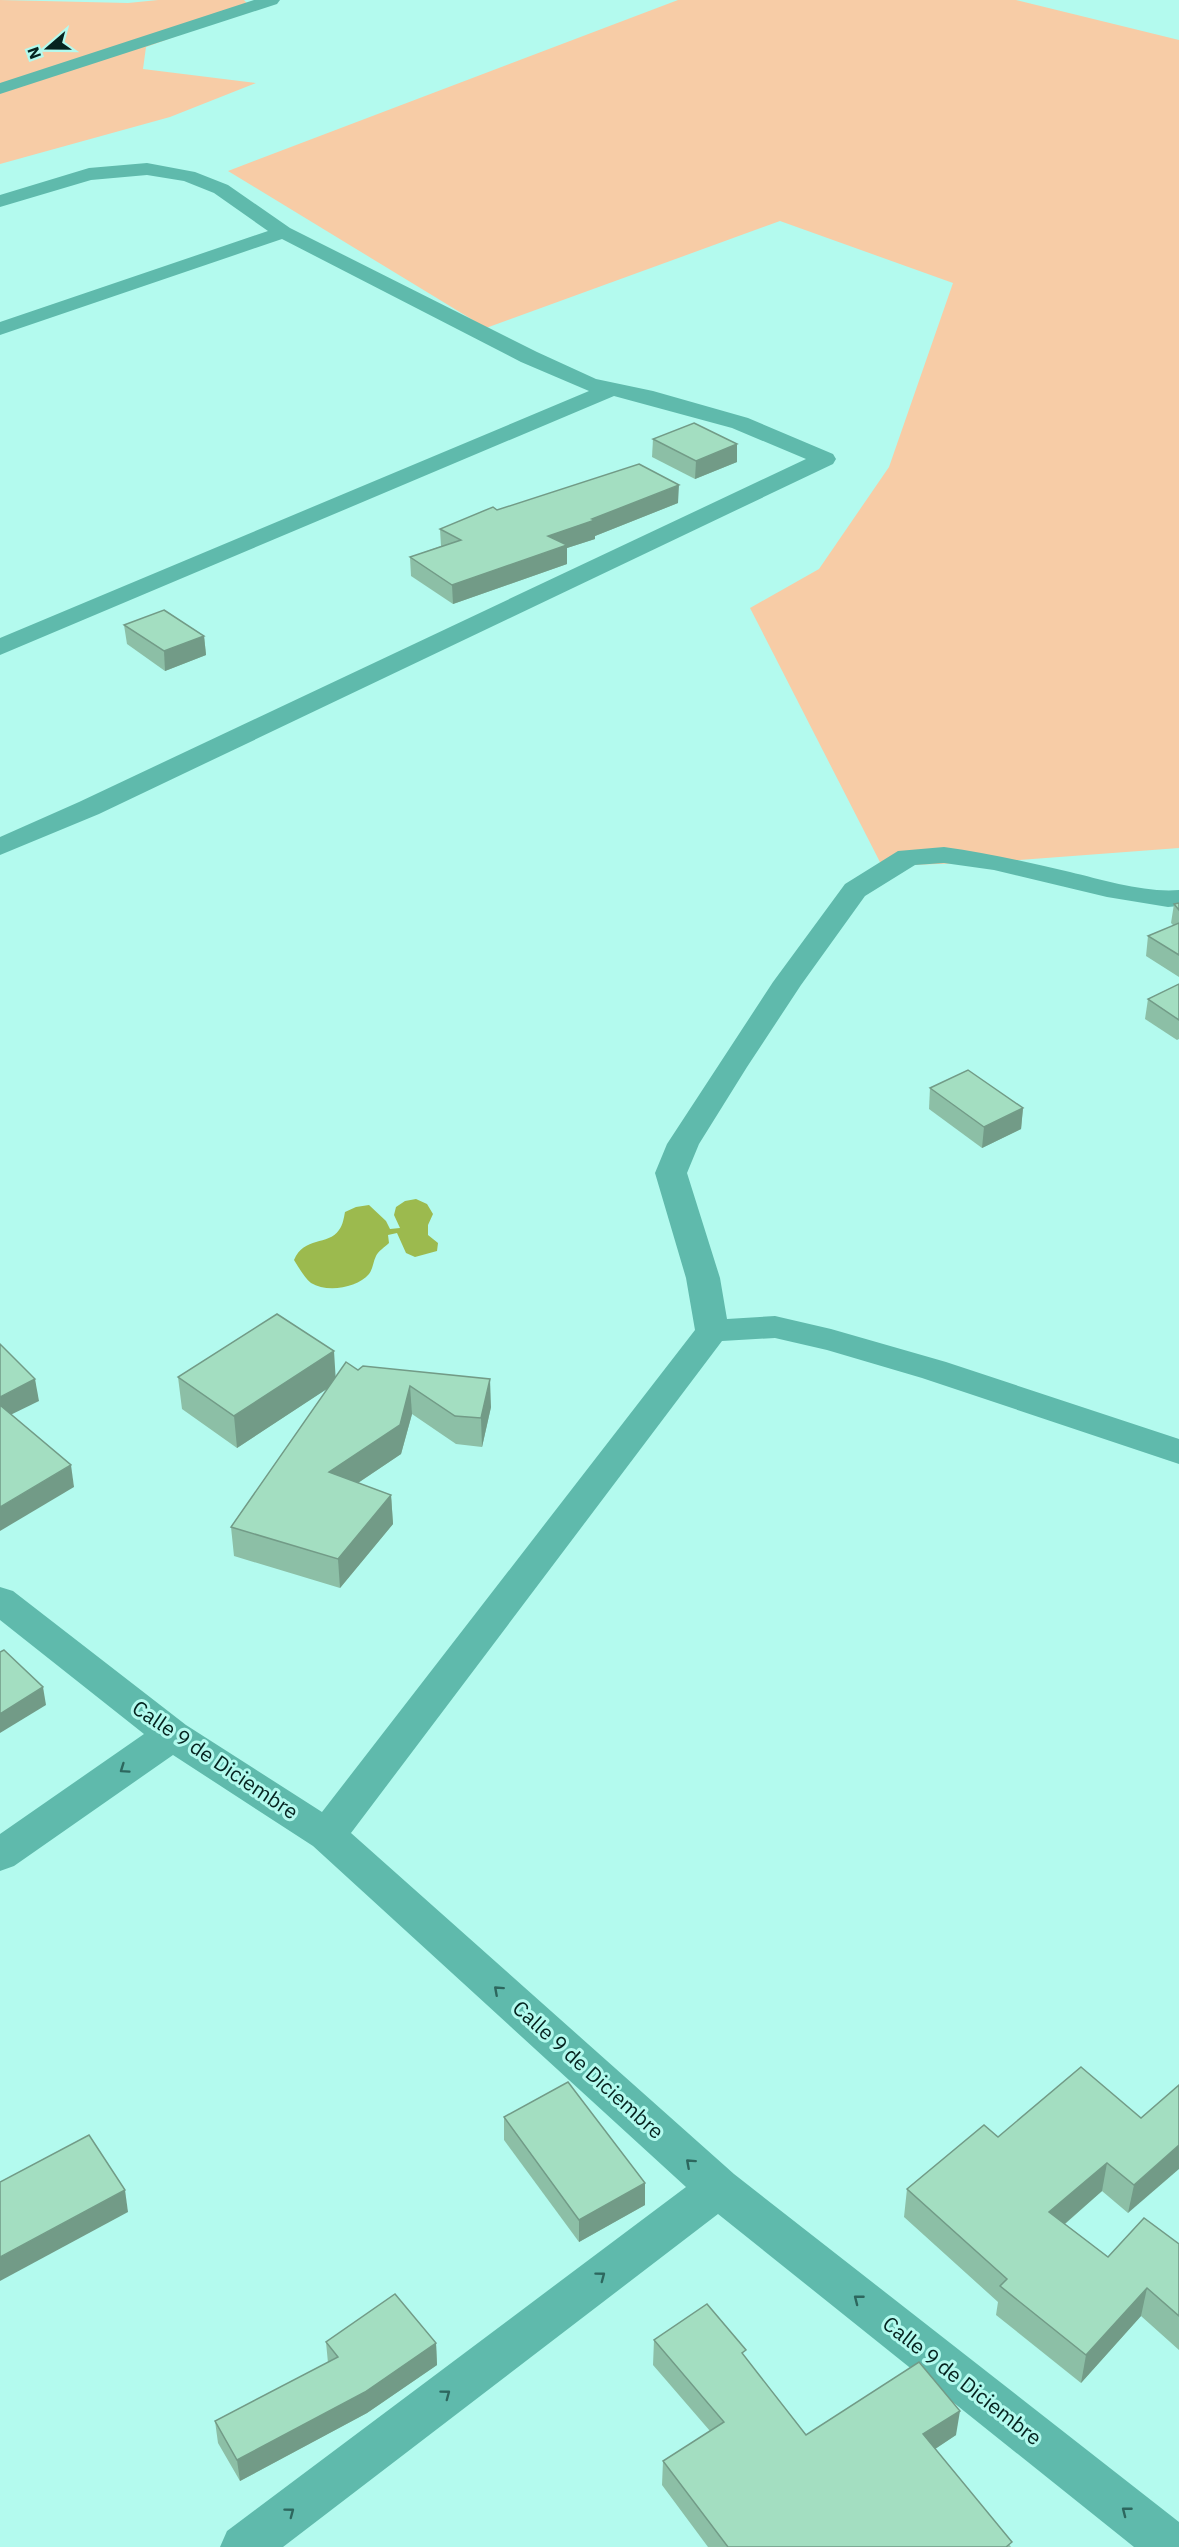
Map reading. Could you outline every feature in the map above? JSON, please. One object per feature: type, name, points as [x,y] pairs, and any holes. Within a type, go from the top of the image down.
[{"type":"street","points":[[0,89],[271,0]]},
{"type":"street","points":[[0,201],[89,174],[147,168],[188,176],[221,189],[283,232],[529,357],[589,384],[740,423],[825,459],[100,803],[0,847]]},
{"type":"street","points":[[0,329],[283,232]]},
{"type":"street","points":[[0,647],[612,389]]},
{"type":"street","points":[[327,1835],[712,1331],[703,1278],[671,1173],[683,1144],[732,1067],[788,981],[855,890],[908,857],[944,855],[993,862],[1107,889],[1168,899],[1179,898]]},
{"type":"street","points":[[712,1331],[775,1327],[831,1340],[934,1370],[1179,1452]]},
{"type":"street","name":"Calle 9 de Diciembre","points":[[0,1600],[172,1735],[327,1835],[717,2188],[1172,2547]]},
{"type":"street","points":[[0,1855],[172,1735]]},
{"type":"street","points":[[244,2547],[717,2188]]},
{"type":"shaded area","points":[[0,0],[128,3],[158,0],[244,0],[252,9],[146,47],[143,69],[256,83],[170,117],[0,164]]},
{"type":"shaded area","points":[[678,0],[1016,0],[1179,40],[1179,848],[994,862],[882,866],[750,608],[819,569],[889,467],[953,283],[780,221],[486,328],[228,171]]},
{"type":"shaded area","points":[[416,1199],[427,1204],[433,1214],[428,1225],[428,1235],[438,1243],[437,1251],[415,1257],[406,1253],[397,1233],[388,1235],[389,1243],[377,1254],[369,1274],[357,1283],[342,1288],[325,1288],[311,1283],[294,1260],[304,1247],[334,1235],[341,1226],[345,1212],[369,1205],[386,1221],[390,1229],[400,1228],[394,1215],[396,1207],[405,1201]]},
{"type":"building","points":[[694,423],[737,444],[696,461],[653,439]]},
{"type":"building","points":[[639,464],[679,485],[592,519],[595,520],[548,536],[567,545],[452,585],[410,557],[461,540],[440,529],[493,507],[497,510]]},
{"type":"building","points":[[164,610],[204,636],[164,651],[124,625]]},
{"type":"building","points":[[1179,923],[1179,955],[1148,936]]},
{"type":"building","points":[[1179,984],[1179,1020],[1148,999]]},
{"type":"building","points":[[968,1070],[1023,1108],[984,1127],[930,1088]]},
{"type":"building","points":[[277,1314],[334,1351],[234,1416],[178,1377]]},
{"type":"building","points":[[0,1344],[35,1379],[0,1397]]},
{"type":"building","points":[[346,1362],[358,1370],[363,1366],[490,1379],[481,1418],[455,1416],[410,1386],[400,1425],[329,1472],[391,1495],[338,1559],[231,1527]]},
{"type":"building","points":[[0,1405],[71,1465],[0,1507]]},
{"type":"building","points":[[4,1650],[43,1687],[0,1714],[0,1652]]},
{"type":"building","points":[[1081,2067],[1141,2118],[1179,2085],[1179,2145],[1134,2185],[1107,2163],[1049,2212],[1108,2257],[1144,2218],[1179,2244],[1179,2316],[1147,2288],[1086,2355],[1000,2286],[1007,2279],[907,2189],[984,2125],[998,2137]]},
{"type":"building","points":[[568,2082],[645,2183],[579,2220],[504,2117]]},
{"type":"building","points":[[89,2135],[125,2190],[0,2257],[0,2182]]},
{"type":"building","points":[[395,2294],[436,2343],[365,2392],[237,2460],[215,2421],[338,2357],[326,2342]]},
{"type":"building","points":[[707,2304],[746,2350],[742,2353],[806,2435],[919,2362],[960,2411],[923,2434],[1012,2542],[1006,2547],[728,2547],[663,2461],[724,2422],[654,2340]]}]
